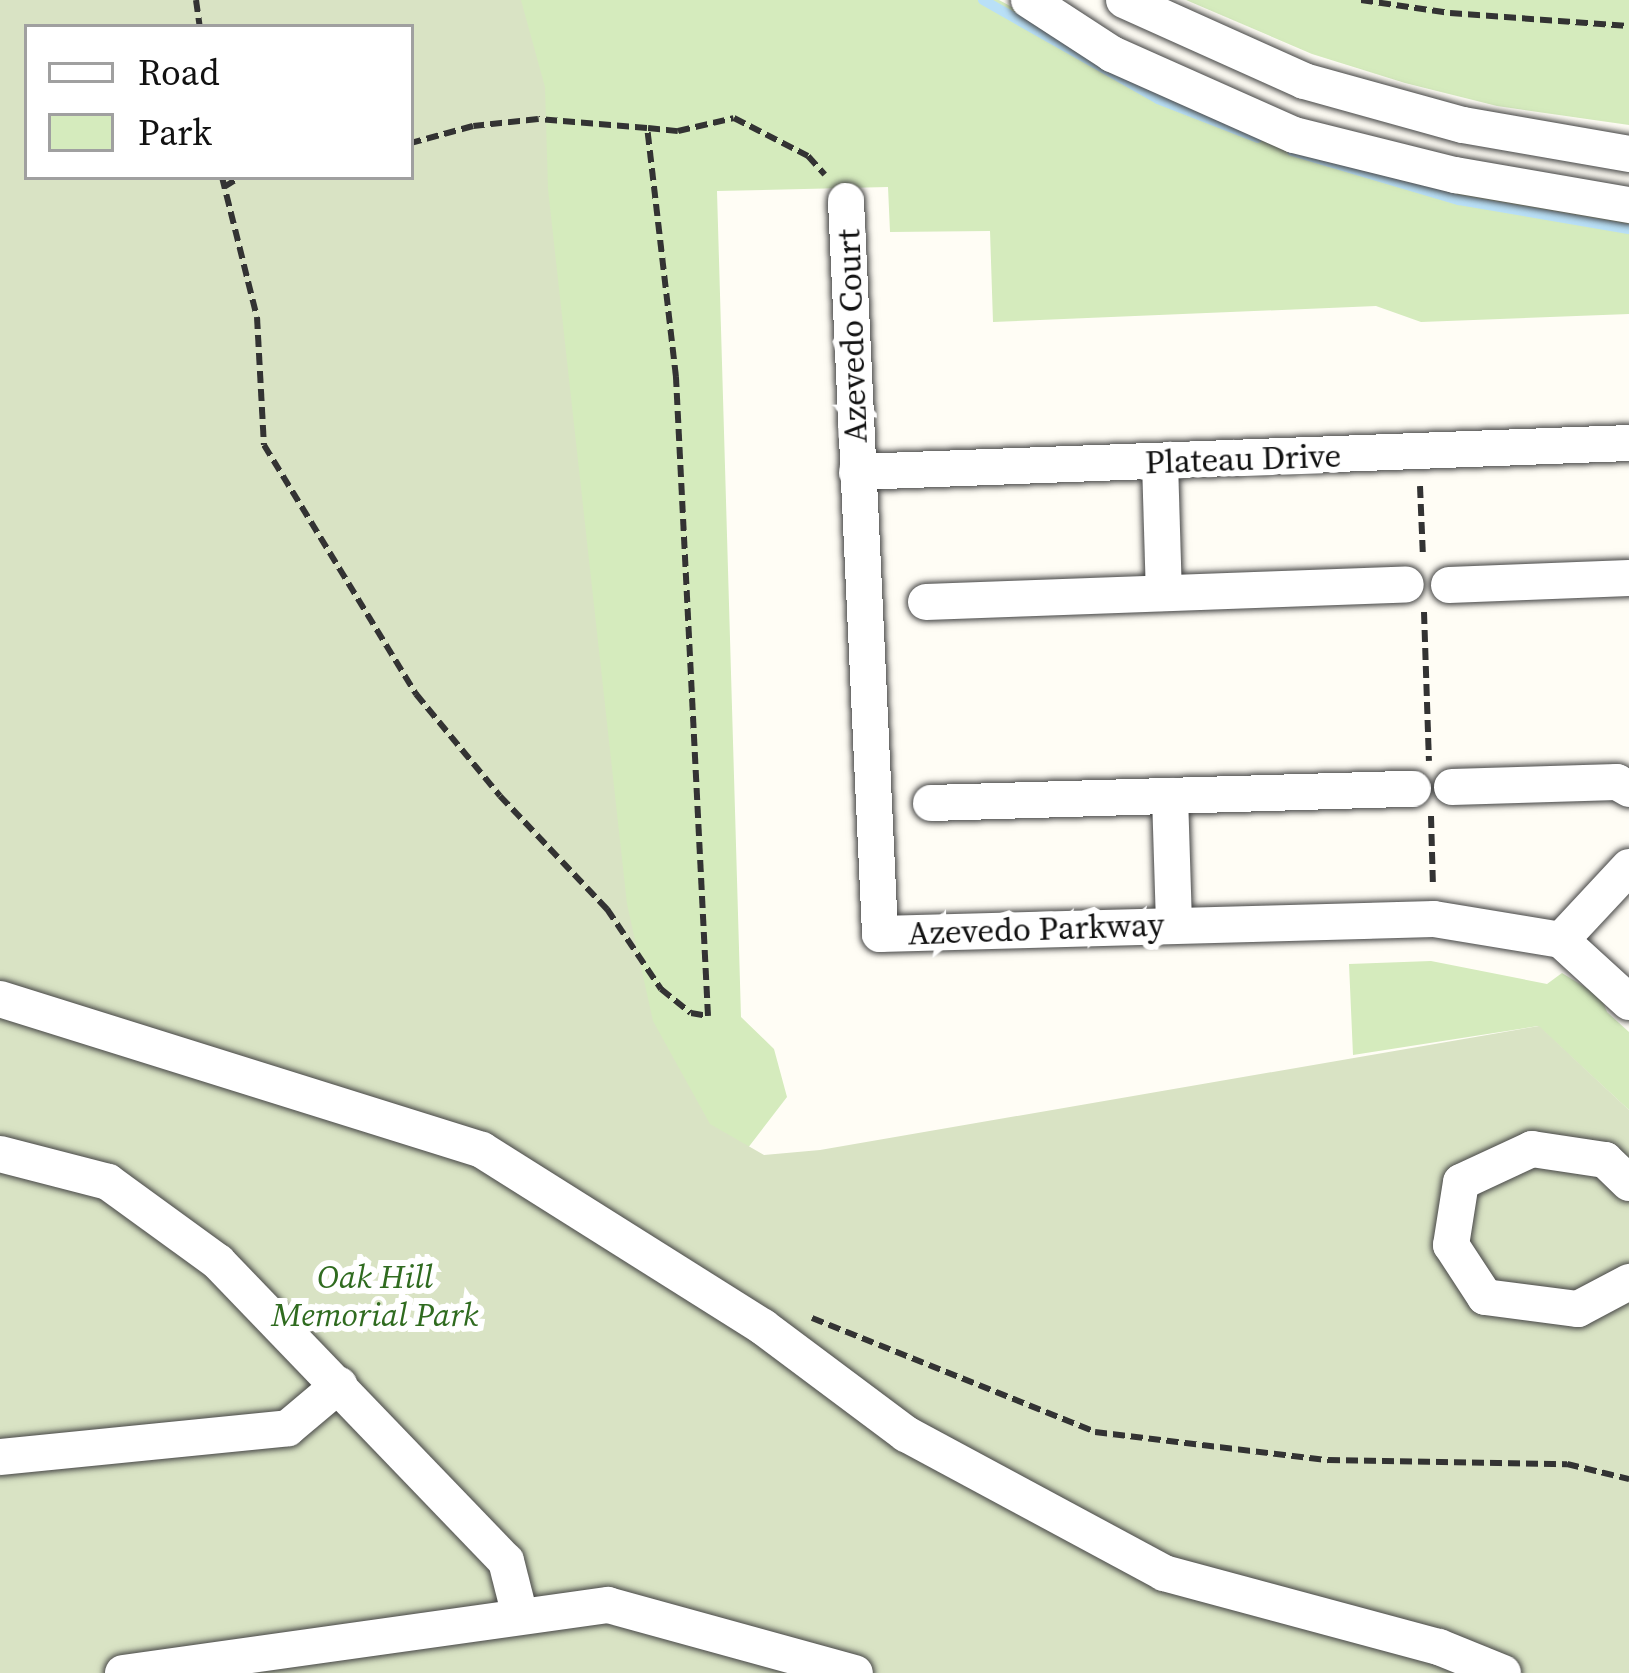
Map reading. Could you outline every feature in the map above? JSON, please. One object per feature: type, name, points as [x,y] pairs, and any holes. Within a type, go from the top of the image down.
[{"type":"street","points":[[1029,0],[1112,54],[1294,135],[1455,175],[1629,205]]},
{"type":"street","points":[[1124,0],[1304,81],[1463,124],[1629,154]]},
{"type":"street","name":"Azevedo Court","points":[[846,201],[857,472]]},
{"type":"street","name":"Plateau Drive","points":[[857,472],[1629,442]]},
{"type":"street","points":[[1160,462],[1164,593]]},
{"type":"street","name":"Azevedo Parkway","points":[[857,472],[880,934],[1434,919],[1561,940]]},
{"type":"street","points":[[926,602],[1629,578]]},
{"type":"street","points":[[931,802],[1617,782],[1629,789]]},
{"type":"street","points":[[1170,796],[1174,924]]},
{"type":"street","points":[[1629,867],[1561,940],[1629,1003]]},
{"type":"street","points":[[0,999],[482,1150],[763,1327],[906,1434],[1163,1573],[1439,1647],[1503,1673]]},
{"type":"street","points":[[1629,1183],[1605,1160],[1532,1149],[1461,1183],[1451,1245],[1485,1297],[1578,1309],[1629,1282]]},
{"type":"street","points":[[0,1154],[108,1182],[218,1262],[506,1561],[520,1616]]},
{"type":"street","points":[[0,1457],[288,1428],[339,1385]]},
{"type":"street","points":[[123,1673],[608,1605],[855,1673]]},
{"type":"path","points":[[1361,0],[1450,13],[1629,26]]},
{"type":"path","points":[[414,142],[473,125],[538,118],[678,131],[734,118],[808,155],[846,201]]},
{"type":"path","points":[[223,182],[257,317],[264,445],[416,694],[500,796],[607,909],[661,989],[691,1013],[708,1016],[676,377],[647,128]]},
{"type":"path","points":[[1418,453],[1434,919]]},
{"type":"path","points":[[763,1327],[811,1318],[1096,1432],[1328,1460],[1567,1464],[1629,1479]]},
{"type":"green space","points":[[0,0],[999,0],[1191,103],[1629,219],[1629,314],[1421,322],[1376,306],[993,322],[990,231],[890,232],[888,187],[717,191],[741,1017],[774,1049],[787,1097],[744,1153],[0,981]]},
{"type":"green space","name":"Oak Hill Memorial Park","points":[[0,0],[521,0],[545,87],[548,189],[627,904],[653,1021],[710,1124],[764,1155],[820,1150],[1539,1026],[1629,1110],[1629,1673],[0,1673]]},
{"type":"green space","points":[[1186,0],[1629,0],[1629,125],[1497,106],[1405,83],[1312,54]]},
{"type":"green space","points":[[1431,961],[1547,984],[1562,973],[1601,997],[1607,1012],[1629,1032],[1629,1110],[1538,1026],[1353,1055],[1349,964]]},
{"type":"waterway","points":[[983,0],[1158,99],[1258,138]]},
{"type":"waterway","points":[[1292,151],[1459,200],[1629,229]]}]
